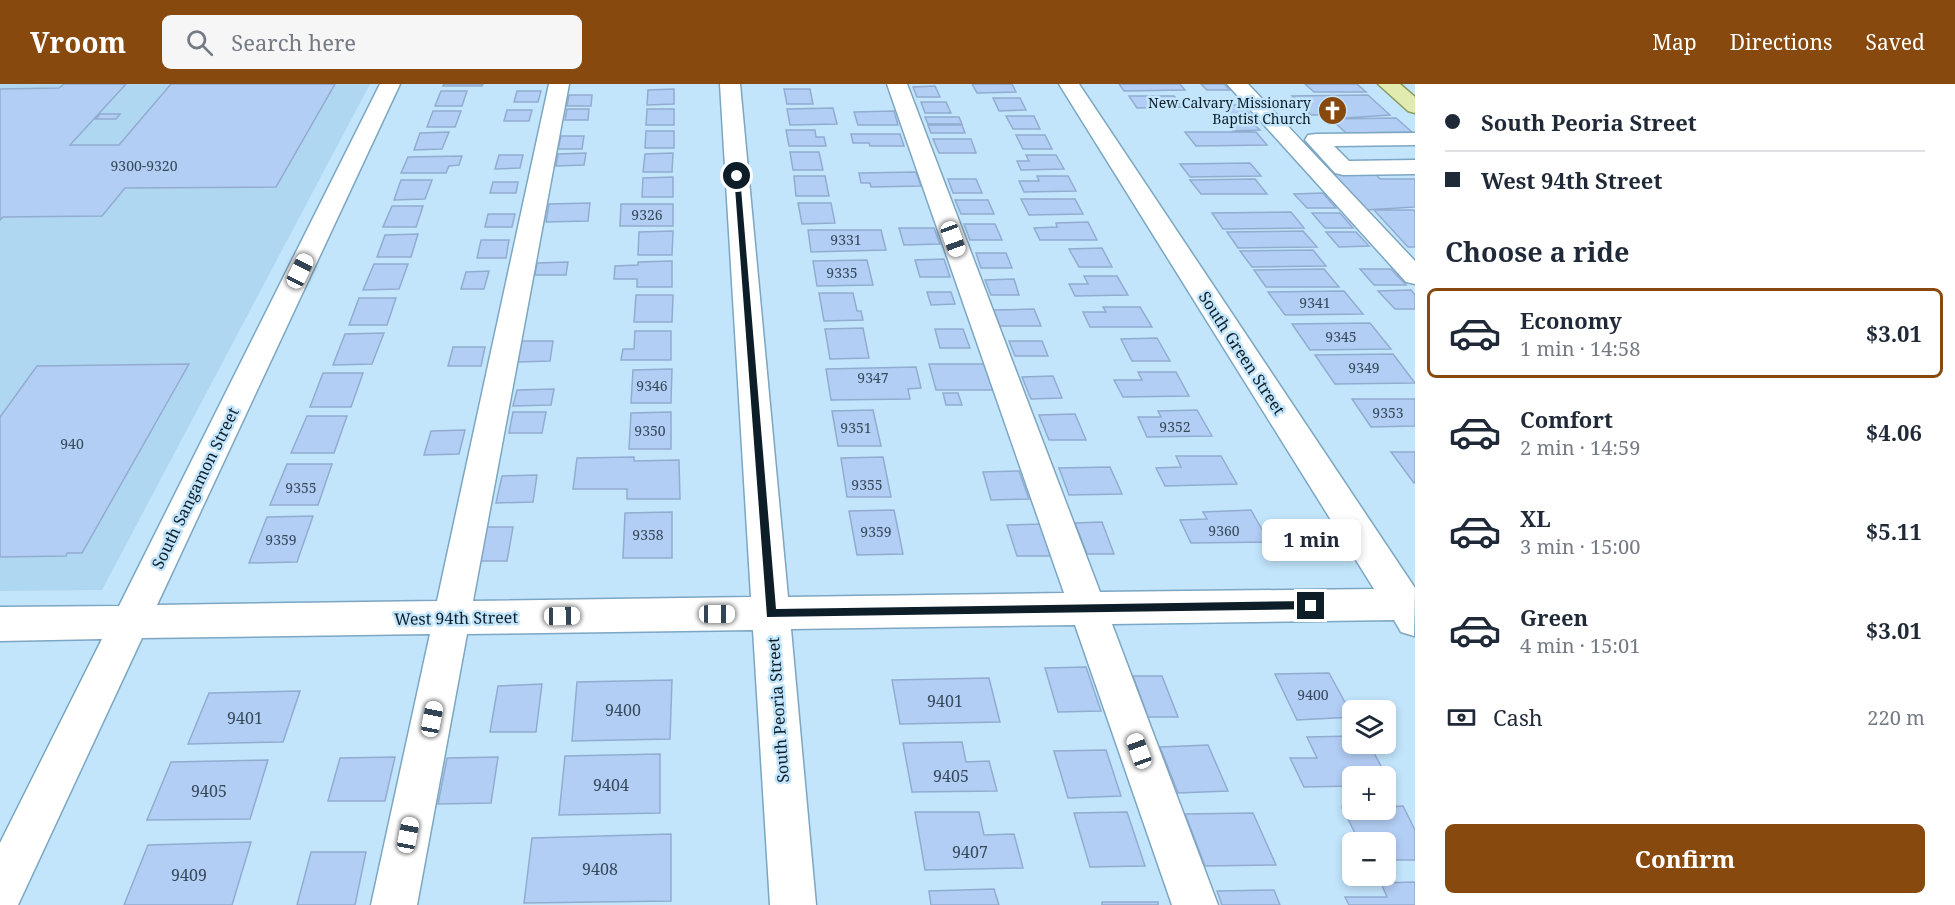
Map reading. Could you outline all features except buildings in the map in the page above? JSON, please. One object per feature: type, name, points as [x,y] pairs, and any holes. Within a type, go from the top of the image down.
[{"type":"main road","points":[[1388,84],[1415,107]]},
{"type":"street","name":"South Sangamon Street","points":[[0,892],[390,84]]},
{"type":"street","points":[[394,905],[559,84]]},
{"type":"street","name":"South Peoria Street","points":[[730,84],[794,905]]},
{"type":"street","points":[[897,84],[1195,905]]},
{"type":"street","name":"South Green Street","points":[[1069,84],[1411,610]]},
{"type":"street","points":[[1237,84],[1415,276]]},
{"type":"street","points":[[1415,139],[1316,140],[1343,168],[1415,167]]},
{"type":"street","name":"West 94th Street","points":[[0,624],[1088,609],[1411,610]]},
{"type":"shaded area","points":[[0,84],[370,84],[102,590],[0,591]]},
{"type":"place","name":"New Calvary Missionary Baptist Church","points":[[1332,111]]},
{"type":"route","points":[[737,176],[771,614],[1311,606]]}]
